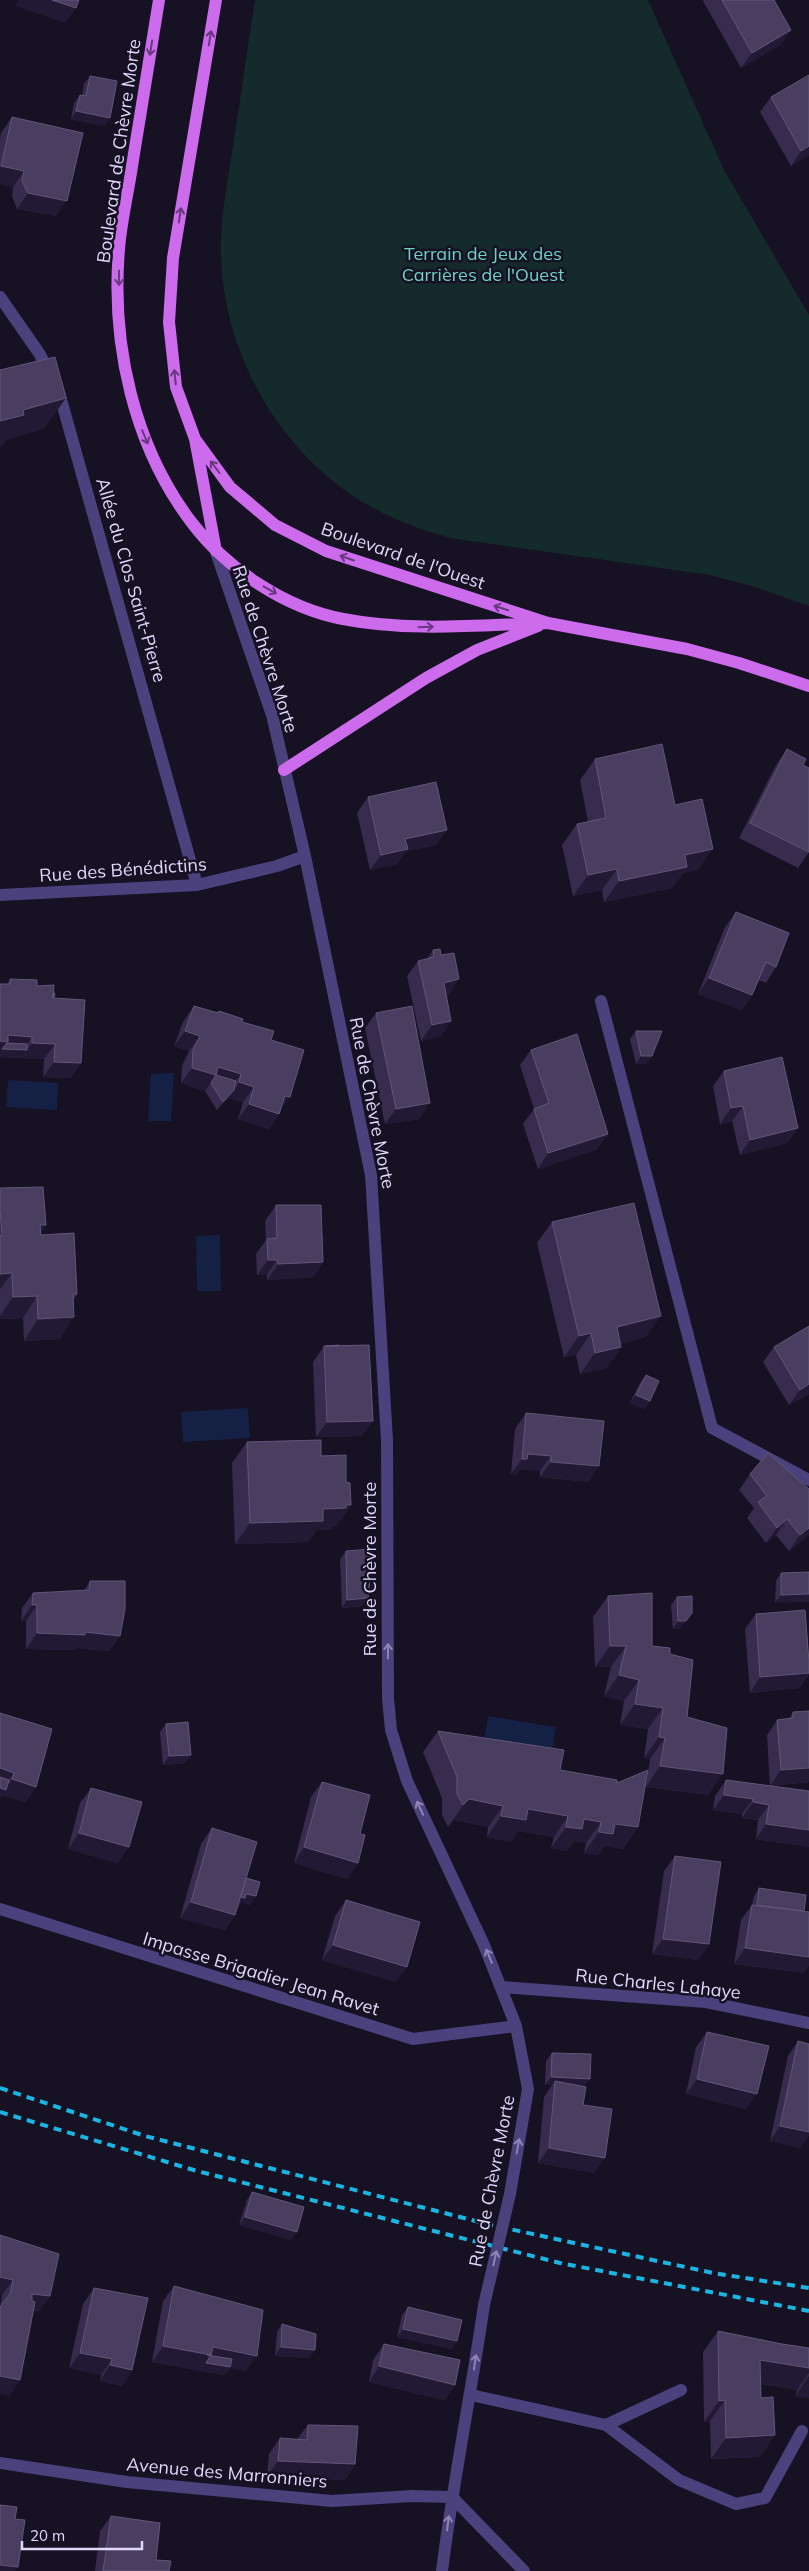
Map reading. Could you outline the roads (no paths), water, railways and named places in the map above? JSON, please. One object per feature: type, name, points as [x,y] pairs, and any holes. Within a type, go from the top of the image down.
[{"type":"main road","name":"Boulevard de Chèvre Morte","points":[[159,0],[119,250],[119,320],[128,382],[139,422],[174,499],[216,552]]},
{"type":"main road","points":[[216,0],[174,258],[169,322],[176,387],[194,440],[216,552]]},
{"type":"main road","name":"Boulevard de l'Ouest","points":[[194,440],[230,487],[276,525],[326,551],[548,623],[687,649],[739,663],[809,686]]},
{"type":"main road","name":"Boulevard de l'Ouest","points":[[216,552],[250,579],[288,601],[340,619],[407,627],[548,623]]},
{"type":"main road","points":[[284,770],[426,678],[477,650],[548,623]]},
{"type":"street","name":"Allée du Clos Saint-Pierre","points":[[0,297],[39,353],[57,385],[197,885]]},
{"type":"street","name":"Rue de Chèvre Morte","points":[[216,552],[272,715],[305,856],[372,1175],[387,1440],[388,1690],[391,1730],[407,1781],[502,1987],[516,2026],[528,2089],[510,2194],[484,2305],[452,2497],[442,2571]]},
{"type":"street","name":"Rue des Bénédictins","points":[[0,895],[197,885],[276,866],[305,856]]},
{"type":"street","points":[[601,1001],[650,1181],[694,1364],[712,1428],[809,1480]]},
{"type":"street","name":"Impasse Brigadier Jean Ravet","points":[[0,1909],[413,2039],[516,2026]]},
{"type":"street","name":"Rue Charles Lahaye","points":[[502,1987],[706,2002],[809,2023]]},
{"type":"street","points":[[606,2425],[680,2390]]},
{"type":"street","points":[[470,2395],[606,2425],[679,2480],[736,2504],[765,2498],[802,2432]]},
{"type":"street","name":"Avenue des Marronniers","points":[[0,2464],[127,2482],[332,2501],[412,2496],[452,2497]]},
{"type":"street","points":[[452,2497],[524,2571]]},
{"type":"water","points":[[174,1073],[171,1121],[148,1121],[151,1074]]},
{"type":"water","points":[[8,1080],[58,1083],[57,1110],[6,1107]]},
{"type":"water","points":[[220,1235],[221,1291],[197,1291],[196,1236]]},
{"type":"water","points":[[248,1408],[250,1438],[183,1442],[181,1412]]},
{"type":"water","points":[[488,1716],[556,1727],[552,1751],[484,1741]]},
{"type":"railway","points":[[0,2088],[145,2136],[491,2225],[713,2273],[809,2288]]},
{"type":"railway","points":[[0,2112],[197,2171],[560,2263],[809,2311]]},
{"type":"park label","name":"Terrain de Jeux des Carrières de l'Ouest","points":[[483,264]]}]
